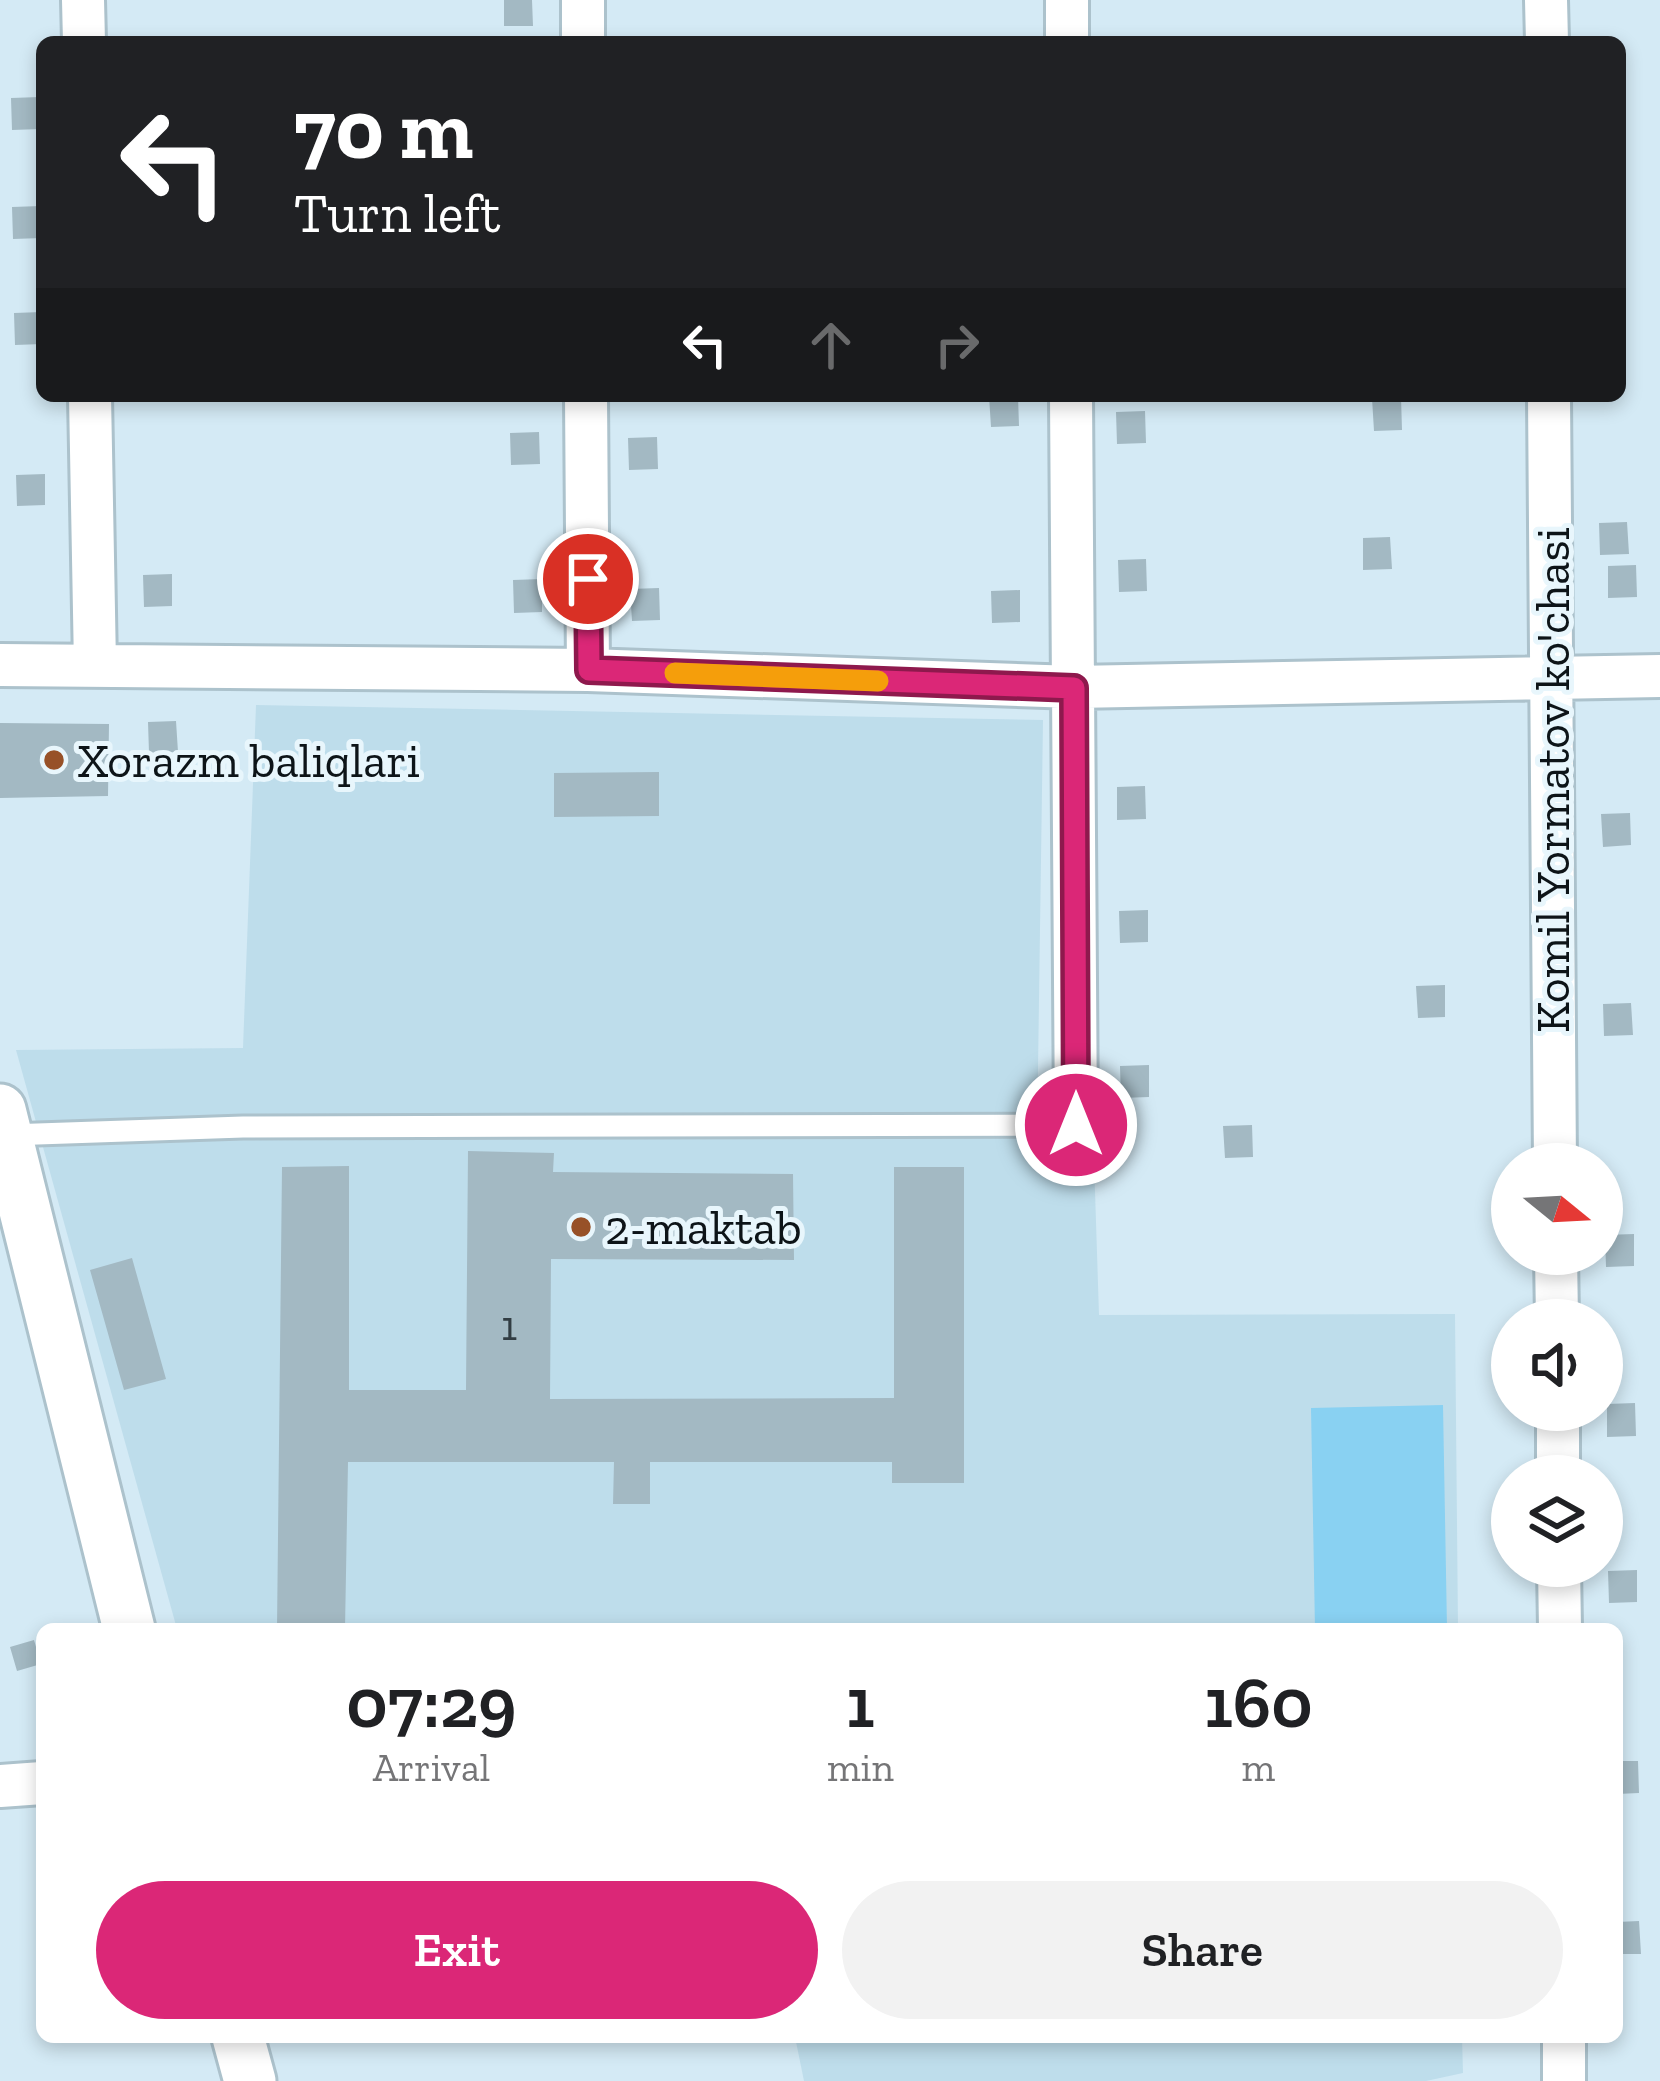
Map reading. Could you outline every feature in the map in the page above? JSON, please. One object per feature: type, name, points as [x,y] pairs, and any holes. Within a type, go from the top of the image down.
[{"type":"street","points":[[83,0],[84,36]]},
{"type":"street","points":[[583,0],[583,36]]},
{"type":"street","points":[[1067,0],[1067,36]]},
{"type":"street","points":[[1546,0],[1547,36]]},
{"type":"street","points":[[91,402],[95,665]]},
{"type":"street","points":[[586,402],[589,670]]},
{"type":"street","points":[[1071,402],[1076,1125]]},
{"type":"street","name":"Komil Yormatov ko'chasi","points":[[1549,402],[1555,1143]]},
{"type":"street","points":[[0,665],[589,670],[1074,688],[1660,676]]},
{"type":"street","points":[[4,1123],[128,1623]]},
{"type":"street","points":[[1559,1587],[1560,1623]]},
{"type":"street","points":[[0,1786],[36,1783]]},
{"type":"street","points":[[240,2043],[250,2081]]},
{"type":"street","points":[[1564,2043],[1564,2081]]},
{"type":"lane","points":[[4,1123],[1076,1125]]},
{"type":"shaded area","name":"2-maktab","points":[[256,705],[1043,720],[1037,1139],[1093,1129],[1099,1315],[1455,1314],[1458,1623],[175,1623],[16,1050],[243,1048]]},
{"type":"shaded area","points":[[1443,1405],[1447,1623],[1315,1623],[1311,1408]]},
{"type":"shaded area","points":[[796,2043],[1462,2043],[1463,2073],[1426,2081],[804,2081]]},
{"type":"building","points":[[504,0],[532,0],[533,26],[504,26]]},
{"type":"building","points":[[36,97],[36,129],[12,130],[11,98]]},
{"type":"building","points":[[36,206],[36,238],[13,239],[12,207]]},
{"type":"building","points":[[36,312],[36,344],[15,345],[14,313]]},
{"type":"building","points":[[989,402],[1018,402],[1019,426],[991,427]]},
{"type":"building","points":[[1372,402],[1401,402],[1402,430],[1374,431]]},
{"type":"building","points":[[1145,411],[1146,443],[1117,444],[1116,412]]},
{"type":"building","points":[[539,432],[540,464],[511,465],[510,433]]},
{"type":"building","points":[[657,437],[658,469],[629,470],[628,438]]},
{"type":"building","points":[[45,474],[45,505],[17,506],[16,475]]},
{"type":"building","points":[[1627,522],[1629,554],[1600,555],[1599,523]]},
{"type":"building","points":[[1390,537],[1392,569],[1363,570],[1363,538]]},
{"type":"building","points":[[1146,559],[1147,591],[1119,592],[1118,560]]},
{"type":"building","points":[[1636,565],[1637,597],[1608,598],[1608,566]]},
{"type":"building","points":[[172,574],[172,606],[144,607],[143,575]]},
{"type":"building","points":[[542,579],[542,612],[514,613],[513,580]]},
{"type":"building","points":[[659,588],[660,620],[632,621],[630,589]]},
{"type":"building","points":[[1020,590],[1020,622],[992,623],[991,591]]},
{"type":"building","points":[[176,721],[178,752],[149,753],[148,722]]},
{"type":"building","name":"Xorazm baliqlari","points":[[0,723],[109,724],[108,796],[0,798]]},
{"type":"building","points":[[659,772],[659,816],[554,817],[554,773]]},
{"type":"building","points":[[1145,786],[1146,819],[1117,820],[1117,787]]},
{"type":"building","points":[[1630,813],[1631,845],[1603,847],[1601,814]]},
{"type":"building","points":[[1148,910],[1148,942],[1120,943],[1119,911]]},
{"type":"building","points":[[1445,985],[1445,1017],[1418,1018],[1416,986]]},
{"type":"building","points":[[1631,1003],[1633,1035],[1604,1036],[1603,1004]]},
{"type":"building","points":[[1149,1065],[1149,1097],[1121,1098],[1120,1066]]},
{"type":"building","points":[[1252,1125],[1253,1157],[1225,1158],[1223,1126]]},
{"type":"building","points":[[468,1151],[554,1153],[553,1172],[793,1174],[794,1260],[551,1259],[550,1399],[894,1398],[894,1167],[964,1167],[964,1483],[892,1483],[892,1462],[650,1462],[650,1504],[613,1504],[614,1462],[348,1462],[345,1623],[277,1623],[282,1167],[349,1166],[349,1390],[466,1390]]},
{"type":"building","points":[[1623,1234],[1634,1234],[1634,1266],[1623,1266]]},
{"type":"building","points":[[132,1258],[166,1379],[124,1390],[90,1270]]},
{"type":"building","points":[[1623,1403],[1635,1403],[1636,1436],[1607,1437],[1607,1431],[1623,1431]]},
{"type":"building","points":[[1623,1570],[1637,1570],[1637,1602],[1609,1603],[1608,1587],[1623,1587]]},
{"type":"building","points":[[34,1640],[36,1665],[17,1671],[10,1647]]},
{"type":"building","points":[[1623,1761],[1638,1761],[1639,1793],[1623,1794]]},
{"type":"building","points":[[1639,1921],[1641,1954],[1623,1954],[1623,1922]]},
{"type":"slow traffic","points":[[675,673],[878,681]]},
{"type":"place","name":"Xorazm baliqlari","points":[[54,760]]},
{"type":"place","name":"2-maktab","points":[[581,1227]]},
{"type":"route","points":[[588,579],[589,670],[1074,688],[1076,1125]]}]
